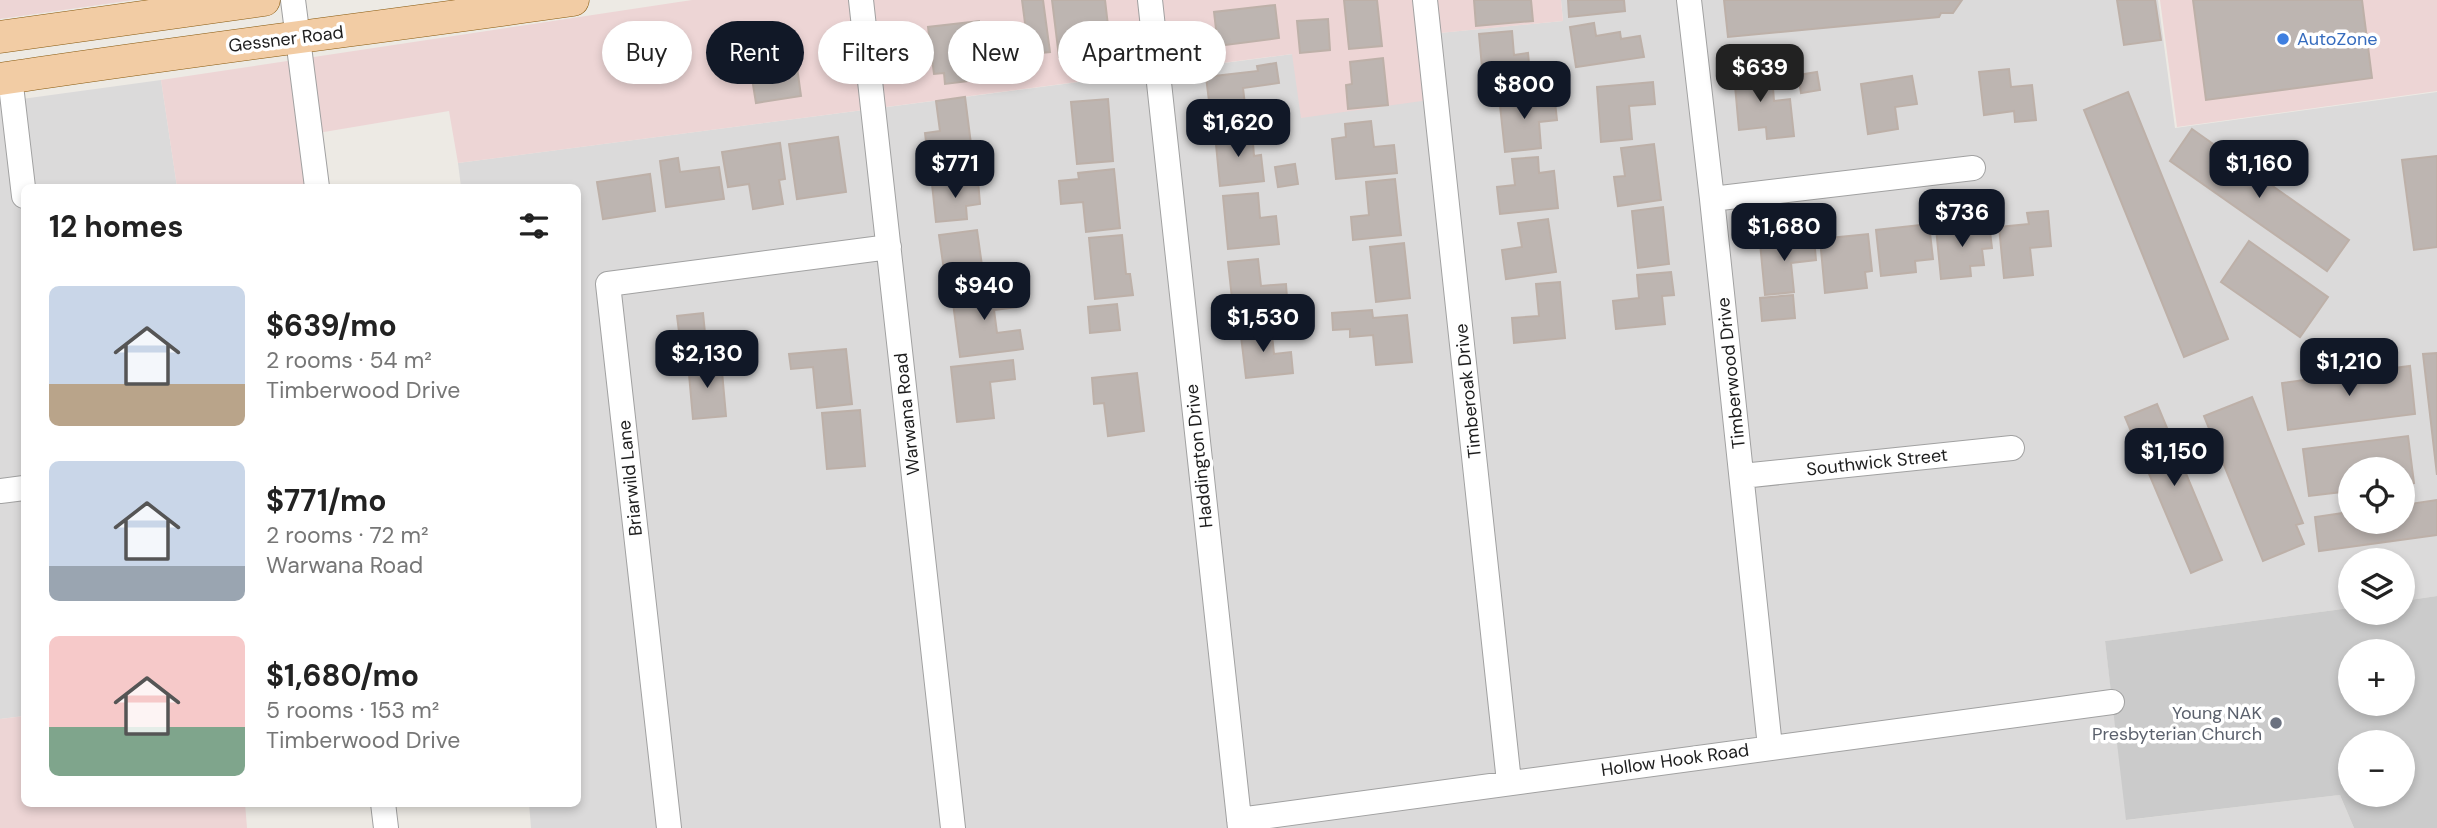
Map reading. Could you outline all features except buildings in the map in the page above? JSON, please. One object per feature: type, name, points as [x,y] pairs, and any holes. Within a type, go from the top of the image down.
[{"type":"main road","points":[[0,37],[264,0]]},
{"type":"main road","name":"Gessner Road","points":[[5,78],[159,54],[299,38],[573,0]]},
{"type":"street","points":[[293,0],[317,184]]},
{"type":"street","name":"Warwana Road","points":[[861,0],[953,828]]},
{"type":"street","name":"Haddington Drive","points":[[1150,0],[1239,824]]},
{"type":"street","name":"Timberoak Drive","points":[[1425,0],[1509,782]]},
{"type":"street","name":"Timberwood Drive","points":[[1689,0],[1770,747]]},
{"type":"street","points":[[5,78],[22,184]]},
{"type":"street","points":[[1712,199],[1973,169]]},
{"type":"street","name":"Briarwild Lane","points":[[669,828],[608,284],[889,247]]},
{"type":"street","name":"Southwick Street","points":[[1742,476],[2012,448]]},
{"type":"street","points":[[0,491],[21,488]]},
{"type":"street","name":"Hollow Hook Road","points":[[1239,824],[1509,782],[2112,702]]},
{"type":"street","points":[[383,807],[386,828]]},
{"type":"shaded area","points":[[0,0],[134,0],[0,19]]},
{"type":"shaded area","points":[[692,0],[1561,0],[1563,21],[1430,34],[1436,99],[1301,118],[1292,54],[1226,63],[1226,21],[1058,21],[1058,84],[1062,84],[458,163],[449,111],[312,134],[317,184],[177,184],[161,80]]},
{"type":"shaded area","points":[[1561,0],[2158,0],[2175,128],[2437,92],[2437,596],[2415,599],[2415,548],[2338,548],[2338,610],[2105,641],[2127,820],[2338,795],[2338,807],[2345,807],[2354,828],[531,828],[529,807],[581,807],[581,184],[461,184],[458,163],[1063,84],[1226,84],[1226,63],[1429,34],[1563,21]]},
{"type":"shaded area","points":[[2160,0],[2437,0],[2437,91],[2177,127]]},
{"type":"shaded area","points":[[161,80],[177,184],[21,184],[21,716],[0,719],[0,102]]},
{"type":"shaded area","name":"Young NAK Presbyterian Church","points":[[2437,596],[2437,828],[2354,828],[2345,807],[2415,807],[2415,730],[2338,730],[2338,795],[2126,820],[2105,641],[2338,610],[2338,625],[2415,625],[2415,599]]},
{"type":"shaded area","points":[[21,716],[21,807],[245,807],[247,828],[0,828],[0,719]]},
{"type":"place","name":"AutoZone","points":[[2283,39]]},
{"type":"place","name":"Young NAK Presbyterian Church","points":[[2276,723]]}]
